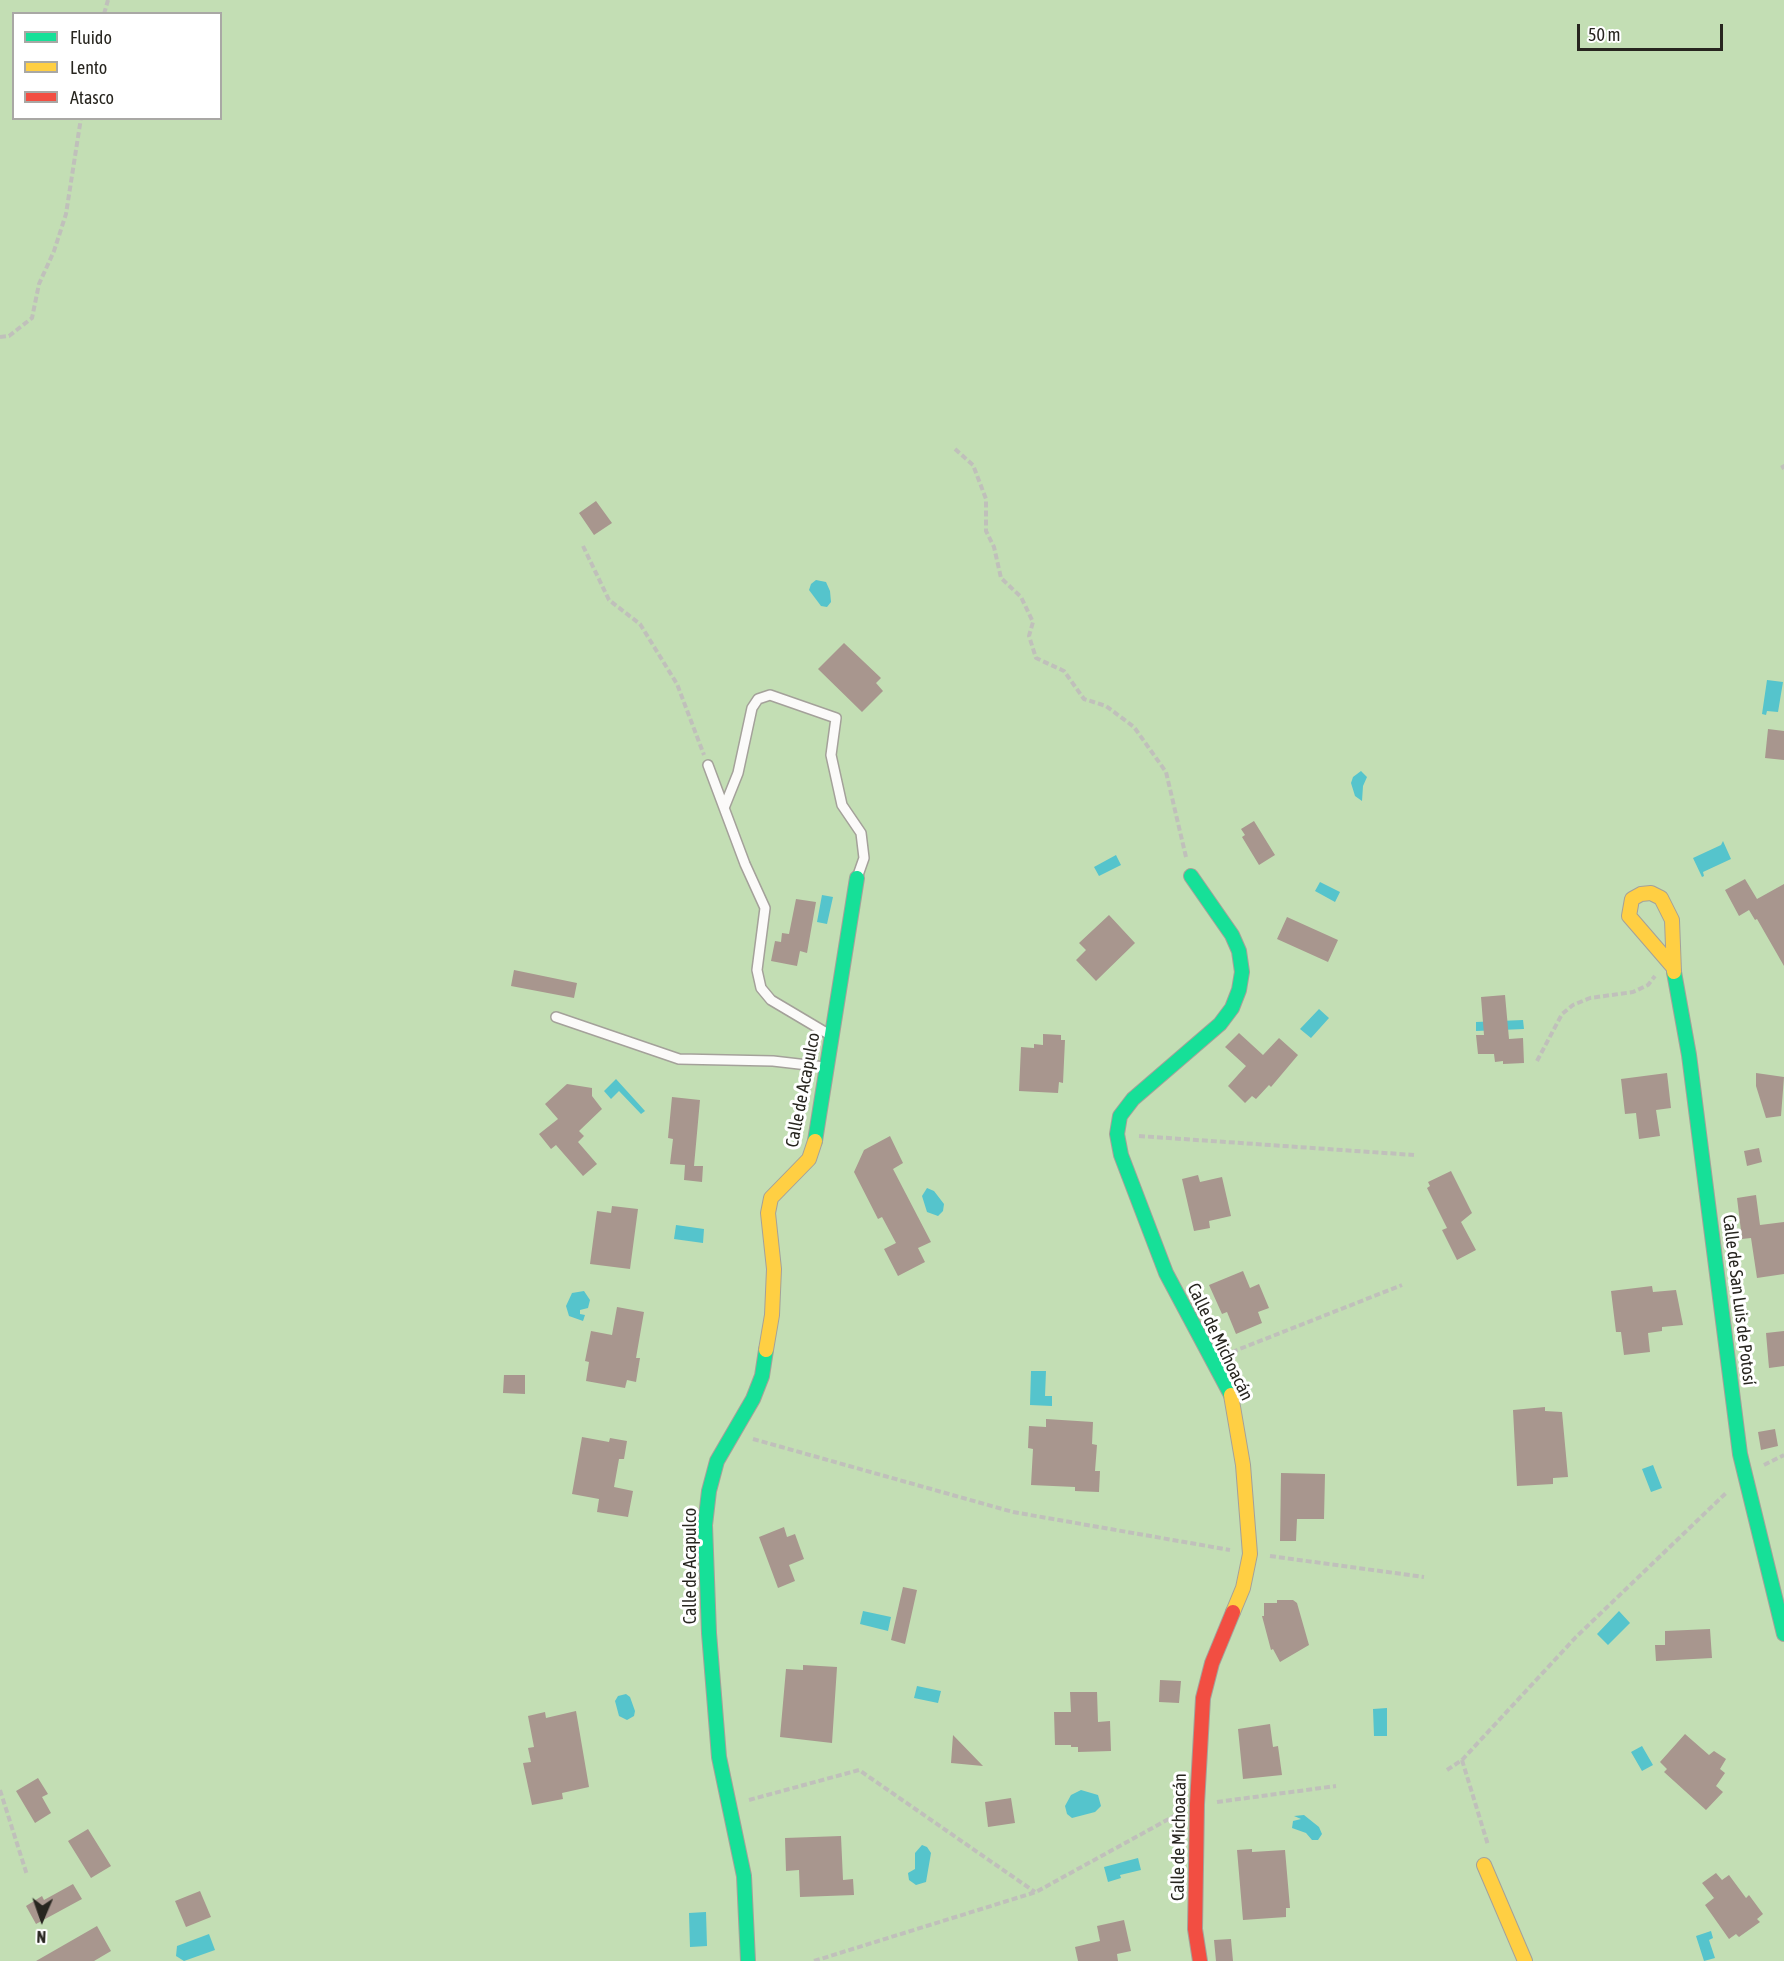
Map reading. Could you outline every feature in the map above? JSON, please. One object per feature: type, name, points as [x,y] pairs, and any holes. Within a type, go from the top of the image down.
[{"type":"street","points":[[1117,1134],[1120,1116],[1133,1099],[1220,1024],[1232,1008],[1239,990],[1242,972],[1239,951],[1232,935],[1191,876]]},
{"type":"street","name":"Calle de Acapulco","points":[[748,1961],[744,1876],[719,1757],[710,1655],[705,1525],[709,1491],[717,1461],[753,1399],[762,1376],[772,1315],[774,1269],[768,1213],[771,1198],[809,1159],[815,1142],[857,878]]},
{"type":"street","name":"Calle de San Luis de Potosí","points":[[1673,967],[1629,916],[1632,899],[1641,894],[1651,894],[1661,898],[1672,920],[1673,967],[1689,1055],[1745,1475],[1784,1634]]},
{"type":"street","name":"Calle de Michoacán","points":[[1117,1134],[1121,1155],[1167,1273],[1233,1399],[1238,1423],[1250,1554],[1243,1588],[1212,1663],[1203,1698],[1197,1804],[1195,1929],[1200,1961]]},
{"type":"street","points":[[1484,1865],[1525,1961]]},
{"type":"lane","points":[[724,808],[738,773],[752,708],[758,699],[770,695],[836,718],[831,755],[842,805],[861,833],[864,858],[857,878]]},
{"type":"lane","points":[[708,765],[765,908],[757,970],[761,988],[771,1000],[832,1036]]},
{"type":"lane","points":[[556,1017],[679,1059],[773,1061],[827,1068]]},
{"type":"path","points":[[0,337],[9,336],[32,318],[39,284],[54,251],[66,214],[81,120]]},
{"type":"path","points":[[955,449],[973,465],[986,499],[986,531],[994,547],[1001,578],[1021,597],[1033,622],[1029,636],[1036,658],[1064,671],[1084,699],[1106,706],[1134,727],[1166,772],[1191,876]]},
{"type":"path","points":[[583,546],[609,600],[640,624],[677,684],[708,765]]},
{"type":"path","points":[[1537,1061],[1563,1014],[1573,1005],[1590,998],[1633,992],[1648,986],[1655,976],[1661,953]]},
{"type":"path","points":[[1117,1134],[1414,1155]]},
{"type":"path","points":[[1212,1360],[1402,1285]]},
{"type":"path","points":[[733,1433],[1013,1512],[1250,1554],[1424,1576]]},
{"type":"path","points":[[1447,1770],[1462,1760],[1576,1637],[1745,1475],[1784,1455]]},
{"type":"path","points":[[1462,1760],[1491,1855],[1484,1865]]},
{"type":"path","points":[[728,1806],[859,1770],[1036,1892]]},
{"type":"path","points":[[814,1961],[1036,1892],[1197,1804],[1336,1786]]},
{"type":"path","points":[[0,1790],[27,1875]]},
{"type":"green space","points":[[0,0],[1784,0],[1784,1961],[0,1961]]},
{"type":"water","points":[[816,580],[826,582],[830,591],[831,602],[827,607],[821,606],[809,590],[811,584]]},
{"type":"water","points":[[1767,680],[1783,682],[1778,712],[1767,711],[1766,715],[1762,714]]},
{"type":"water","points":[[1361,771],[1367,777],[1363,786],[1362,801],[1355,796],[1351,783],[1353,777]]},
{"type":"water","points":[[1723,841],[1731,859],[1703,872],[1702,877],[1693,858],[1721,845]]},
{"type":"water","points":[[1116,855],[1121,865],[1099,876],[1094,867]]},
{"type":"water","points":[[1320,882],[1340,892],[1335,902],[1315,891]]},
{"type":"water","points":[[822,895],[833,897],[827,924],[817,922]]},
{"type":"water","points":[[1319,1009],[1329,1018],[1311,1038],[1300,1029]]},
{"type":"water","points":[[1523,1020],[1524,1029],[1476,1031],[1476,1022]]},
{"type":"water","points":[[616,1079],[645,1111],[641,1114],[619,1091],[611,1099],[604,1091]]},
{"type":"water","points":[[927,1188],[934,1191],[944,1204],[943,1211],[938,1216],[927,1212],[922,1196]]},
{"type":"water","points":[[676,1225],[704,1229],[703,1243],[674,1239]]},
{"type":"water","points":[[584,1291],[590,1300],[588,1308],[580,1310],[580,1314],[585,1315],[583,1321],[569,1316],[566,1306],[572,1293]]},
{"type":"water","points":[[1031,1371],[1046,1371],[1045,1396],[1052,1396],[1052,1406],[1030,1405]]},
{"type":"water","points":[[1653,1465],[1662,1488],[1651,1492],[1642,1469]]},
{"type":"water","points":[[863,1611],[891,1617],[888,1631],[860,1624]]},
{"type":"water","points":[[1619,1611],[1630,1623],[1608,1645],[1597,1634]]},
{"type":"water","points":[[917,1686],[941,1691],[938,1703],[914,1698]]},
{"type":"water","points":[[626,1694],[630,1697],[635,1711],[634,1716],[627,1720],[619,1716],[615,1701],[618,1696]]},
{"type":"water","points":[[1387,1708],[1387,1736],[1374,1736],[1373,1709]]},
{"type":"water","points":[[1642,1746],[1653,1765],[1642,1771],[1631,1752]]},
{"type":"water","points":[[1081,1790],[1098,1795],[1101,1806],[1095,1812],[1072,1818],[1067,1814],[1065,1806],[1071,1795]]},
{"type":"water","points":[[1304,1815],[1319,1827],[1322,1834],[1318,1840],[1312,1840],[1306,1833],[1292,1828],[1293,1821],[1301,1819],[1294,1816]]},
{"type":"water","points":[[922,1845],[927,1847],[931,1853],[926,1882],[916,1885],[909,1880],[908,1873],[915,1869],[915,1853]]},
{"type":"water","points":[[1138,1858],[1141,1870],[1120,1875],[1121,1878],[1108,1882],[1104,1867]]},
{"type":"water","points":[[706,1912],[707,1946],[690,1947],[689,1913]]},
{"type":"water","points":[[1711,1931],[1713,1938],[1709,1940],[1715,1958],[1704,1961],[1696,1936]]},
{"type":"water","points":[[209,1934],[215,1950],[184,1961],[176,1956],[177,1946]]},
{"type":"building","points":[[596,501],[612,523],[594,535],[579,513]]},
{"type":"building","points":[[844,643],[881,678],[876,683],[883,691],[862,712],[818,669]]},
{"type":"building","points":[[1768,729],[1784,731],[1784,760],[1765,758]]},
{"type":"building","points":[[1254,821],[1275,855],[1259,865],[1242,837],[1245,835],[1241,829]]},
{"type":"building","points":[[1745,879],[1757,899],[1784,884],[1784,966],[1757,919],[1755,920],[1749,910],[1739,916],[1725,890]]},
{"type":"building","points":[[796,899],[816,902],[807,953],[800,951],[797,966],[771,961],[775,941],[781,942],[782,933],[789,934]]},
{"type":"building","points":[[1109,915],[1135,943],[1096,981],[1076,960],[1086,950],[1079,943]]},
{"type":"building","points":[[1287,917],[1338,940],[1328,962],[1277,939]]},
{"type":"building","points":[[514,970],[577,983],[574,998],[511,986]]},
{"type":"building","points":[[1505,995],[1509,1039],[1523,1038],[1524,1063],[1503,1064],[1503,1061],[1495,1062],[1494,1054],[1478,1054],[1476,1035],[1484,1035],[1481,997]]},
{"type":"building","points":[[1239,1033],[1263,1055],[1279,1038],[1298,1055],[1271,1087],[1269,1085],[1256,1099],[1252,1096],[1245,1103],[1228,1086],[1246,1066],[1225,1047]]},
{"type":"building","points":[[1043,1034],[1061,1035],[1061,1040],[1065,1040],[1063,1083],[1059,1082],[1058,1093],[1019,1091],[1021,1047],[1034,1048],[1034,1044],[1043,1045]]},
{"type":"building","points":[[1667,1073],[1671,1108],[1656,1110],[1660,1136],[1639,1139],[1636,1113],[1625,1114],[1621,1079]]},
{"type":"building","points":[[1756,1073],[1784,1077],[1781,1116],[1766,1118],[1756,1086]]},
{"type":"building","points":[[567,1084],[592,1088],[592,1096],[602,1109],[579,1131],[584,1136],[578,1142],[597,1164],[583,1176],[556,1145],[551,1149],[539,1134],[558,1119],[545,1104]]},
{"type":"building","points":[[672,1097],[700,1100],[694,1166],[703,1166],[702,1182],[684,1180],[685,1165],[670,1164],[673,1139],[668,1138]]},
{"type":"building","points":[[890,1136],[903,1163],[893,1169],[931,1242],[918,1248],[925,1262],[898,1276],[884,1249],[896,1243],[882,1217],[878,1219],[854,1172],[864,1150]]},
{"type":"building","points":[[1759,1148],[1762,1162],[1747,1166],[1744,1151]]},
{"type":"building","points":[[1451,1171],[1472,1213],[1461,1222],[1476,1250],[1457,1260],[1442,1230],[1447,1228],[1427,1188],[1430,1186],[1428,1182]]},
{"type":"building","points":[[1198,1175],[1200,1182],[1222,1177],[1231,1216],[1209,1221],[1210,1228],[1194,1231],[1182,1179]]},
{"type":"building","points":[[1756,1195],[1760,1225],[1784,1222],[1784,1274],[1757,1278],[1751,1238],[1742,1239],[1737,1198]]},
{"type":"building","points":[[612,1206],[638,1209],[630,1269],[590,1264],[597,1211],[611,1213]]},
{"type":"building","points":[[1243,1271],[1250,1288],[1259,1284],[1269,1308],[1258,1312],[1262,1323],[1236,1334],[1227,1312],[1222,1314],[1209,1285]]},
{"type":"building","points":[[1652,1286],[1653,1292],[1676,1290],[1683,1325],[1662,1327],[1662,1331],[1648,1333],[1650,1352],[1624,1355],[1621,1332],[1616,1332],[1611,1291]]},
{"type":"building","points":[[617,1307],[644,1312],[636,1358],[640,1358],[636,1382],[627,1380],[625,1388],[586,1381],[589,1362],[585,1361],[591,1331],[612,1335]]},
{"type":"building","points":[[1784,1331],[1784,1366],[1769,1368],[1766,1333]]},
{"type":"building","points":[[504,1375],[525,1375],[525,1394],[503,1393]]},
{"type":"building","points":[[1545,1407],[1545,1411],[1562,1412],[1568,1477],[1553,1478],[1553,1484],[1517,1486],[1513,1410]]},
{"type":"building","points":[[1046,1419],[1093,1422],[1092,1444],[1097,1445],[1095,1471],[1100,1471],[1099,1492],[1075,1491],[1075,1487],[1031,1485],[1033,1449],[1028,1448],[1029,1426],[1046,1427]]},
{"type":"building","points":[[1775,1429],[1778,1446],[1761,1450],[1758,1432]]},
{"type":"building","points":[[582,1437],[609,1442],[610,1438],[627,1441],[624,1459],[619,1459],[614,1487],[633,1491],[628,1517],[597,1512],[599,1499],[572,1494]]},
{"type":"building","points":[[1281,1473],[1325,1474],[1324,1519],[1297,1519],[1296,1541],[1280,1541]]},
{"type":"building","points":[[784,1527],[787,1537],[795,1534],[804,1559],[789,1565],[795,1581],[778,1588],[759,1537]]},
{"type":"building","points":[[903,1587],[917,1590],[905,1644],[891,1640]]},
{"type":"building","points":[[1277,1600],[1293,1600],[1297,1603],[1309,1645],[1280,1662],[1273,1649],[1271,1650],[1262,1616],[1264,1616],[1264,1603],[1277,1603]]},
{"type":"building","points":[[1710,1629],[1712,1658],[1656,1661],[1655,1645],[1665,1645],[1665,1631]]},
{"type":"building","points":[[803,1665],[837,1667],[832,1743],[780,1737],[786,1669],[803,1670]]},
{"type":"building","points":[[1160,1680],[1181,1681],[1179,1703],[1159,1702]]},
{"type":"building","points":[[1070,1692],[1097,1692],[1098,1722],[1110,1721],[1111,1751],[1078,1752],[1078,1747],[1055,1745],[1054,1712],[1071,1712]]},
{"type":"building","points":[[576,1711],[589,1787],[562,1793],[563,1799],[532,1805],[523,1763],[531,1762],[528,1748],[534,1747],[528,1716],[545,1712],[546,1718]]},
{"type":"building","points":[[1270,1724],[1273,1747],[1278,1746],[1282,1775],[1243,1779],[1238,1729]]},
{"type":"building","points":[[1685,1734],[1709,1755],[1714,1751],[1726,1759],[1720,1769],[1725,1773],[1716,1786],[1723,1792],[1706,1810],[1664,1772],[1667,1769],[1660,1762]]},
{"type":"building","points":[[953,1735],[983,1766],[951,1763]]},
{"type":"building","points":[[38,1778],[48,1794],[42,1797],[51,1813],[35,1823],[16,1791]]},
{"type":"building","points":[[1011,1798],[1015,1823],[988,1827],[985,1802]]},
{"type":"building","points":[[88,1829],[111,1866],[91,1878],[68,1841]]},
{"type":"building","points":[[841,1836],[843,1880],[853,1879],[854,1895],[800,1897],[799,1870],[786,1871],[785,1838]]},
{"type":"building","points":[[1252,1849],[1252,1852],[1285,1850],[1290,1908],[1286,1908],[1286,1917],[1243,1920],[1237,1850]]},
{"type":"building","points":[[1716,1873],[1722,1880],[1729,1875],[1746,1898],[1749,1895],[1763,1914],[1757,1919],[1760,1922],[1739,1937],[1736,1934],[1729,1939],[1705,1905],[1714,1898],[1702,1883]]},
{"type":"building","points":[[73,1884],[82,1899],[36,1924],[26,1906],[42,1896],[44,1900]]},
{"type":"building","points":[[200,1891],[211,1917],[186,1927],[175,1901]]},
{"type":"building","points":[[1124,1920],[1131,1951],[1117,1954],[1118,1961],[1078,1961],[1075,1947],[1100,1941],[1097,1926]]},
{"type":"building","points":[[97,1926],[111,1951],[94,1961],[36,1961]]},
{"type":"building","points":[[1231,1939],[1233,1961],[1216,1961],[1214,1940]]},
{"type":"traffic: fast","points":[[1191,876],[1232,935],[1239,951],[1242,972],[1239,990],[1232,1008],[1220,1024],[1133,1099],[1120,1116],[1117,1134],[1121,1155],[1166,1273],[1231,1395]]},
{"type":"traffic: fast","points":[[815,1141],[857,878]]},
{"type":"traffic: fast","points":[[1674,972],[1689,1055],[1740,1454],[1784,1634]]},
{"type":"traffic: fast","points":[[748,1961],[744,1876],[719,1757],[709,1633],[705,1525],[709,1491],[717,1461],[753,1399],[762,1376],[766,1350]]},
{"type":"traffic: slow","points":[[1673,967],[1629,916],[1632,899],[1641,894],[1651,893],[1661,898],[1672,920],[1674,972]]},
{"type":"traffic: slow","points":[[766,1350],[772,1315],[774,1269],[768,1213],[771,1198],[809,1159],[815,1141]]},
{"type":"traffic: slow","points":[[1231,1395],[1243,1465],[1250,1554],[1243,1588],[1233,1612]]},
{"type":"traffic: slow","points":[[1484,1865],[1525,1961]]},
{"type":"traffic: jam","points":[[1200,1961],[1195,1929],[1197,1804],[1203,1698],[1212,1663],[1233,1612]]}]
